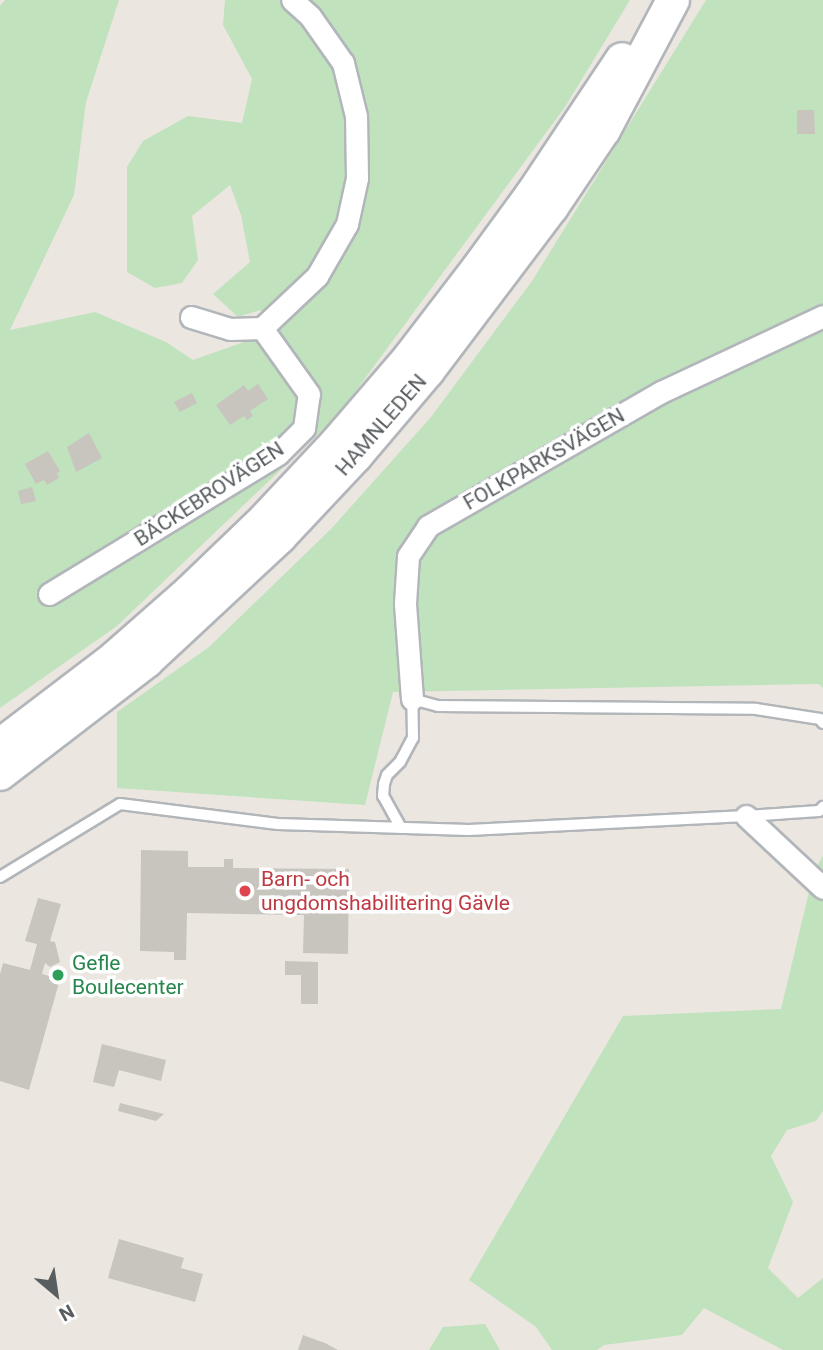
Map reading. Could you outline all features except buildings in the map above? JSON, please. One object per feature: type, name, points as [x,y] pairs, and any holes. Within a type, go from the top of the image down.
[{"type":"main road","name":"HAMNLEDEN","points":[[0,745],[114,658],[189,592],[260,524],[336,443],[409,358],[486,257],[663,0]]},
{"type":"main road","name":"HAMNLEDEN","points":[[0,774],[147,661],[280,537],[356,456],[429,371],[552,207],[604,130],[673,0]]},
{"type":"street","points":[[191,317],[230,328],[262,328],[317,276],[347,224],[357,178],[356,116],[343,63],[310,16],[292,0]]},
{"type":"street","name":"FOLKPARKSVÄGEN","points":[[412,699],[405,603],[408,556],[428,526],[661,392],[823,316]]},
{"type":"street","name":"BÄCKEBROVÄGEN","points":[[49,594],[278,454],[304,428],[309,394],[262,328]]},
{"type":"street","points":[[746,816],[823,888]]},
{"type":"lane","points":[[412,699],[438,706],[756,709],[820,719],[823,723]]},
{"type":"lane","name":"FOLKPARKSVÄGEN","points":[[401,828],[383,796],[384,784],[387,775],[400,762],[414,738],[412,699]]},
{"type":"lane","points":[[0,877],[120,804],[278,824],[401,828],[563,827],[819,811],[823,807]]},
{"type":"green space","points":[[5,0],[119,0],[86,102],[74,195],[10,330],[95,312],[166,342],[193,360],[284,328],[260,310],[238,317],[213,294],[250,262],[241,215],[230,185],[192,216],[198,260],[182,283],[155,288],[127,272],[127,167],[143,141],[188,116],[242,123],[252,79],[223,25],[225,0],[630,0],[565,107],[338,415],[117,626],[0,708],[0,6]]},
{"type":"green space","points":[[706,0],[823,0],[823,688],[819,684],[393,692],[365,805],[117,788],[117,712],[209,647],[331,529],[431,417],[532,281]]},
{"type":"green space","points":[[823,856],[823,1111],[816,1121],[787,1130],[771,1156],[793,1202],[768,1268],[798,1298],[823,1278],[823,1350],[783,1350],[704,1308],[682,1335],[604,1345],[597,1350],[552,1350],[536,1327],[469,1280],[623,1016],[781,1009],[814,871]]},
{"type":"green space","points":[[485,1324],[500,1350],[429,1350],[443,1327]]},
{"type":"place","name":"Barn- och ungdomshabilitering Gävle","points":[[245,891]]},
{"type":"place","name":"Gefle Boulecenter","points":[[58,975]]}]
